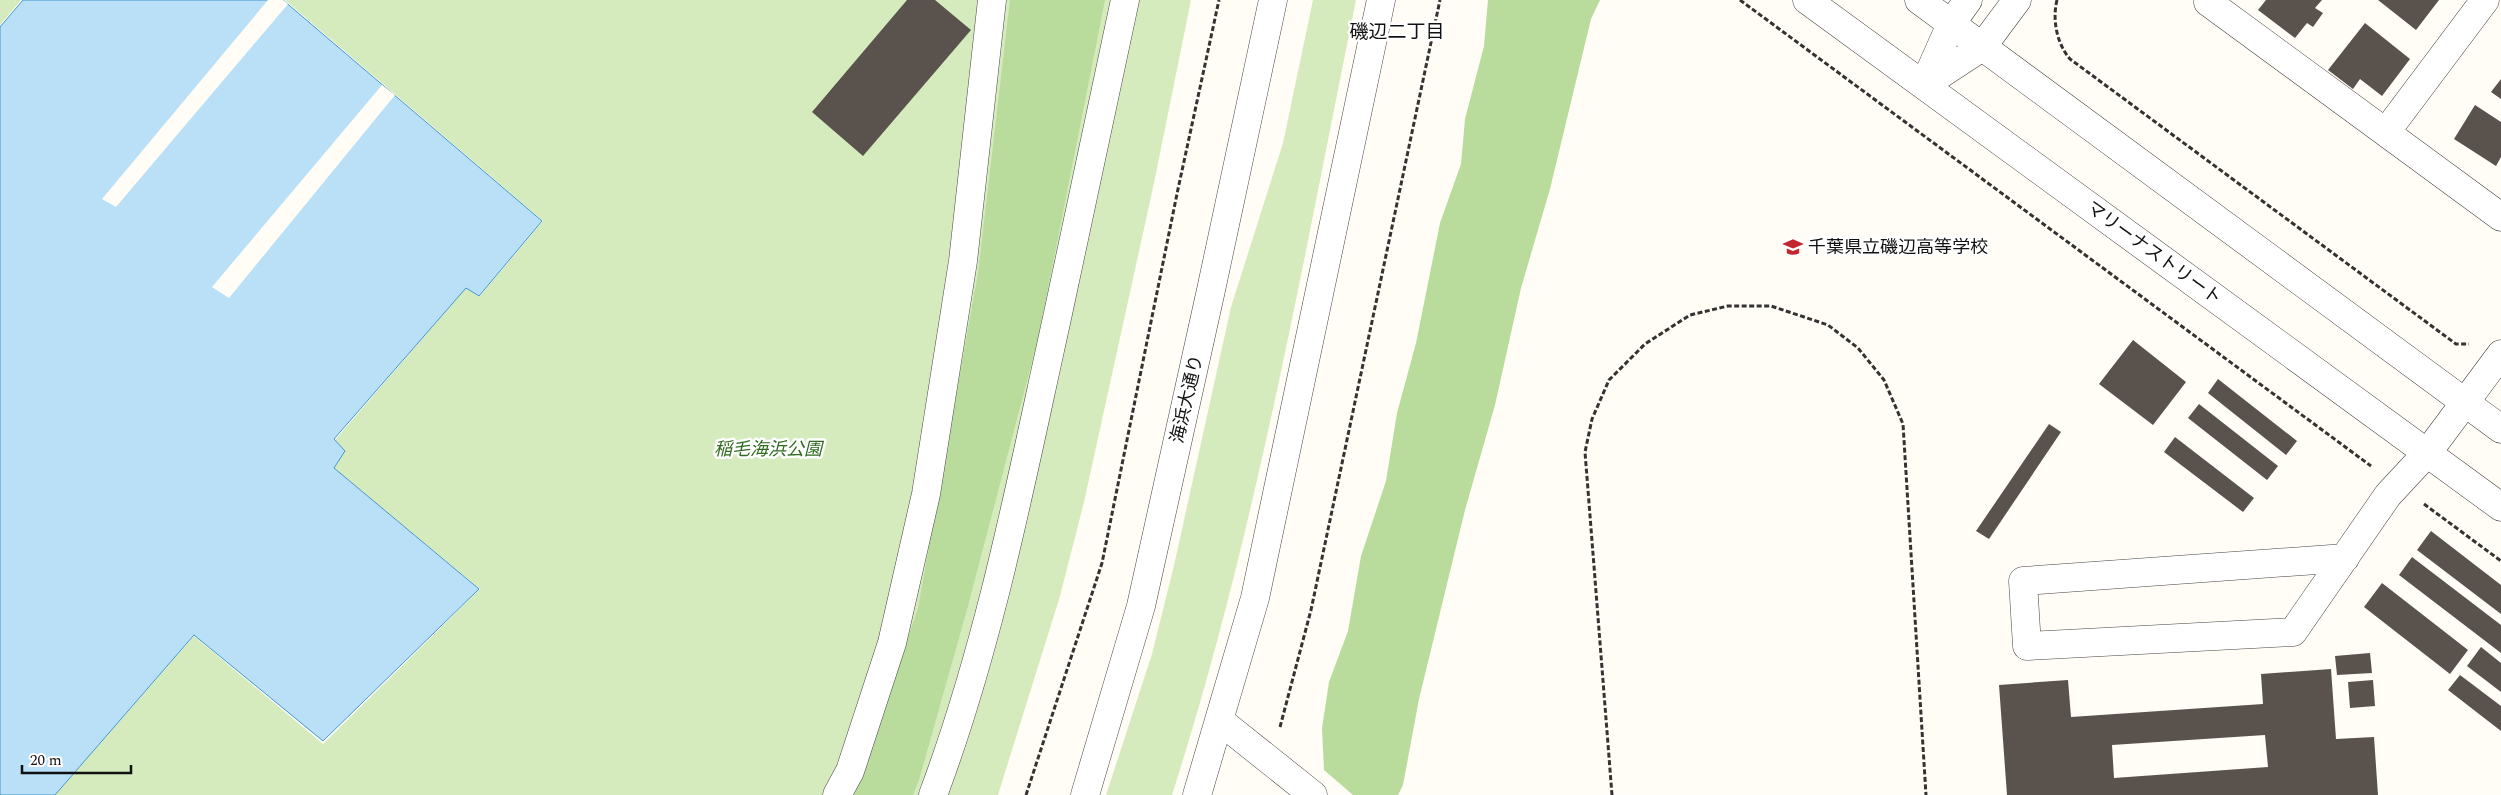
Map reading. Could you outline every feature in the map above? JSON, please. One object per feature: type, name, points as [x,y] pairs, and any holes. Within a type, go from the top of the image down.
[{"type":"street","points":[[837,795],[850,771],[892,642],[926,494],[963,261],[992,0]]},
{"type":"street","points":[[933,795],[945,762],[1003,565],[1125,0]]},
{"type":"street","name":"海浜大通り","points":[[1085,795],[1141,606],[1273,0]]},
{"type":"street","points":[[1197,795],[1255,598],[1381,0]]},
{"type":"street","name":"マリーナストリート","points":[[1807,0],[2501,507]]},
{"type":"street","points":[[1919,0],[2501,429]]},
{"type":"street","points":[[1924,85],[1951,24],[1968,0]]},
{"type":"street","points":[[1924,85],[1982,47],[2017,0]]},
{"type":"street","points":[[2209,0],[2208,2],[2501,217]]},
{"type":"street","points":[[2386,132],[2485,0]]},
{"type":"street","points":[[2345,558],[2024,581],[2027,646],[2293,632],[2345,558],[2388,495],[2428,452],[2501,354]]},
{"type":"street","points":[[1219,720],[1314,795]]},
{"type":"path","points":[[1026,795],[1102,563],[1174,208],[1219,0]]},
{"type":"path","points":[[1280,728],[1311,610],[1440,0]]},
{"type":"path","points":[[1740,0],[2377,470]]},
{"type":"path","points":[[2057,0],[2055,10],[2060,48],[2070,59],[2456,344],[2472,344]]},
{"type":"path","points":[[1612,795],[1585,452],[1592,420],[1609,380],[1645,344],[1690,315],[1728,306],[1771,306],[1828,325],[1858,348],[1884,380],[1903,424],[1926,795]]},
{"type":"path","points":[[2418,500],[2501,561]]},
{"type":"green space","points":[[0,0],[21,0],[0,25]]},
{"type":"green space","name":"稲毛海浜公園","points":[[285,0],[1191,0],[1154,183],[1084,502],[1060,596],[998,795],[55,795],[194,636],[323,744],[480,589],[334,468],[345,451],[335,440],[466,288],[479,297],[543,221]]},
{"type":"green space","points":[[1010,0],[1105,0],[1038,339],[968,606],[919,780],[913,795],[854,795],[918,608],[978,273]]},
{"type":"green space","points":[[1313,0],[1356,0],[1275,400],[1228,599],[1202,697],[1172,795],[1106,795],[1152,654],[1175,561],[1231,307],[1283,143]]},
{"type":"green space","points":[[1488,0],[1600,0],[1591,19],[1550,189],[1521,288],[1495,405],[1465,510],[1419,699],[1403,785],[1398,795],[1353,795],[1324,770],[1322,728],[1329,682],[1348,631],[1361,556],[1386,481],[1397,413],[1416,343],[1440,223],[1461,164],[1465,119],[1484,46]]},
{"type":"water","points":[[23,0],[283,0],[542,221],[479,296],[466,288],[334,439],[345,451],[334,468],[479,589],[323,741],[194,635],[55,795],[0,795],[0,27]]},
{"type":"pier","points":[[268,0],[283,0],[288,4],[116,207],[102,199]]},
{"type":"pier","points":[[382,85],[395,95],[229,298],[212,287]]},
{"type":"building","points":[[907,0],[935,0],[971,30],[863,156],[812,112]]},
{"type":"building","points":[[2266,0],[2322,0],[2315,8],[2323,13],[2313,27],[2307,23],[2295,38],[2258,10]]},
{"type":"building","points":[[2378,0],[2439,0],[2416,30]]},
{"type":"building","points":[[2365,23],[2410,59],[2382,96],[2360,79],[2353,89],[2328,70]]},
{"type":"building","points":[[2501,79],[2501,99],[2491,92]]},
{"type":"building","points":[[2475,105],[2501,122],[2501,157],[2496,166],[2454,139]]},
{"type":"building","points":[[2133,340],[2186,382],[2153,425],[2099,384]]},
{"type":"building","points":[[2218,379],[2297,441],[2286,455],[2208,393]]},
{"type":"building","points":[[2199,404],[2278,466],[2267,480],[2188,418]]},
{"type":"building","points":[[2049,424],[2061,432],[1989,539],[1976,531]]},
{"type":"building","points":[[2175,437],[2254,498],[2243,512],[2164,452]]},
{"type":"building","points":[[2431,531],[2501,585],[2501,614],[2417,550]]},
{"type":"building","points":[[2412,557],[2501,625],[2501,653],[2399,575]]},
{"type":"building","points":[[2382,583],[2468,650],[2450,674],[2364,607]]},
{"type":"building","points":[[2481,647],[2501,663],[2501,692],[2467,666]]},
{"type":"building","points":[[2370,653],[2372,673],[2337,675],[2335,656]]},
{"type":"building","points":[[2331,669],[2336,739],[2374,737],[2378,795],[2007,795],[1999,685],[2068,680],[2071,717],[2263,704],[2261,674]],"holes":[[[2265,735],[2268,767],[2114,778],[2112,745]]]},
{"type":"building","points":[[2460,675],[2501,706],[2501,731],[2448,690]]},
{"type":"building","points":[[2373,680],[2375,706],[2350,708],[2348,682]]},
{"type":"place","name":"千葉県立磯辺高等学校","points":[[1793,247]]},
{"type":"district","name":"磯辺二丁目","points":[[1397,32]]}]
